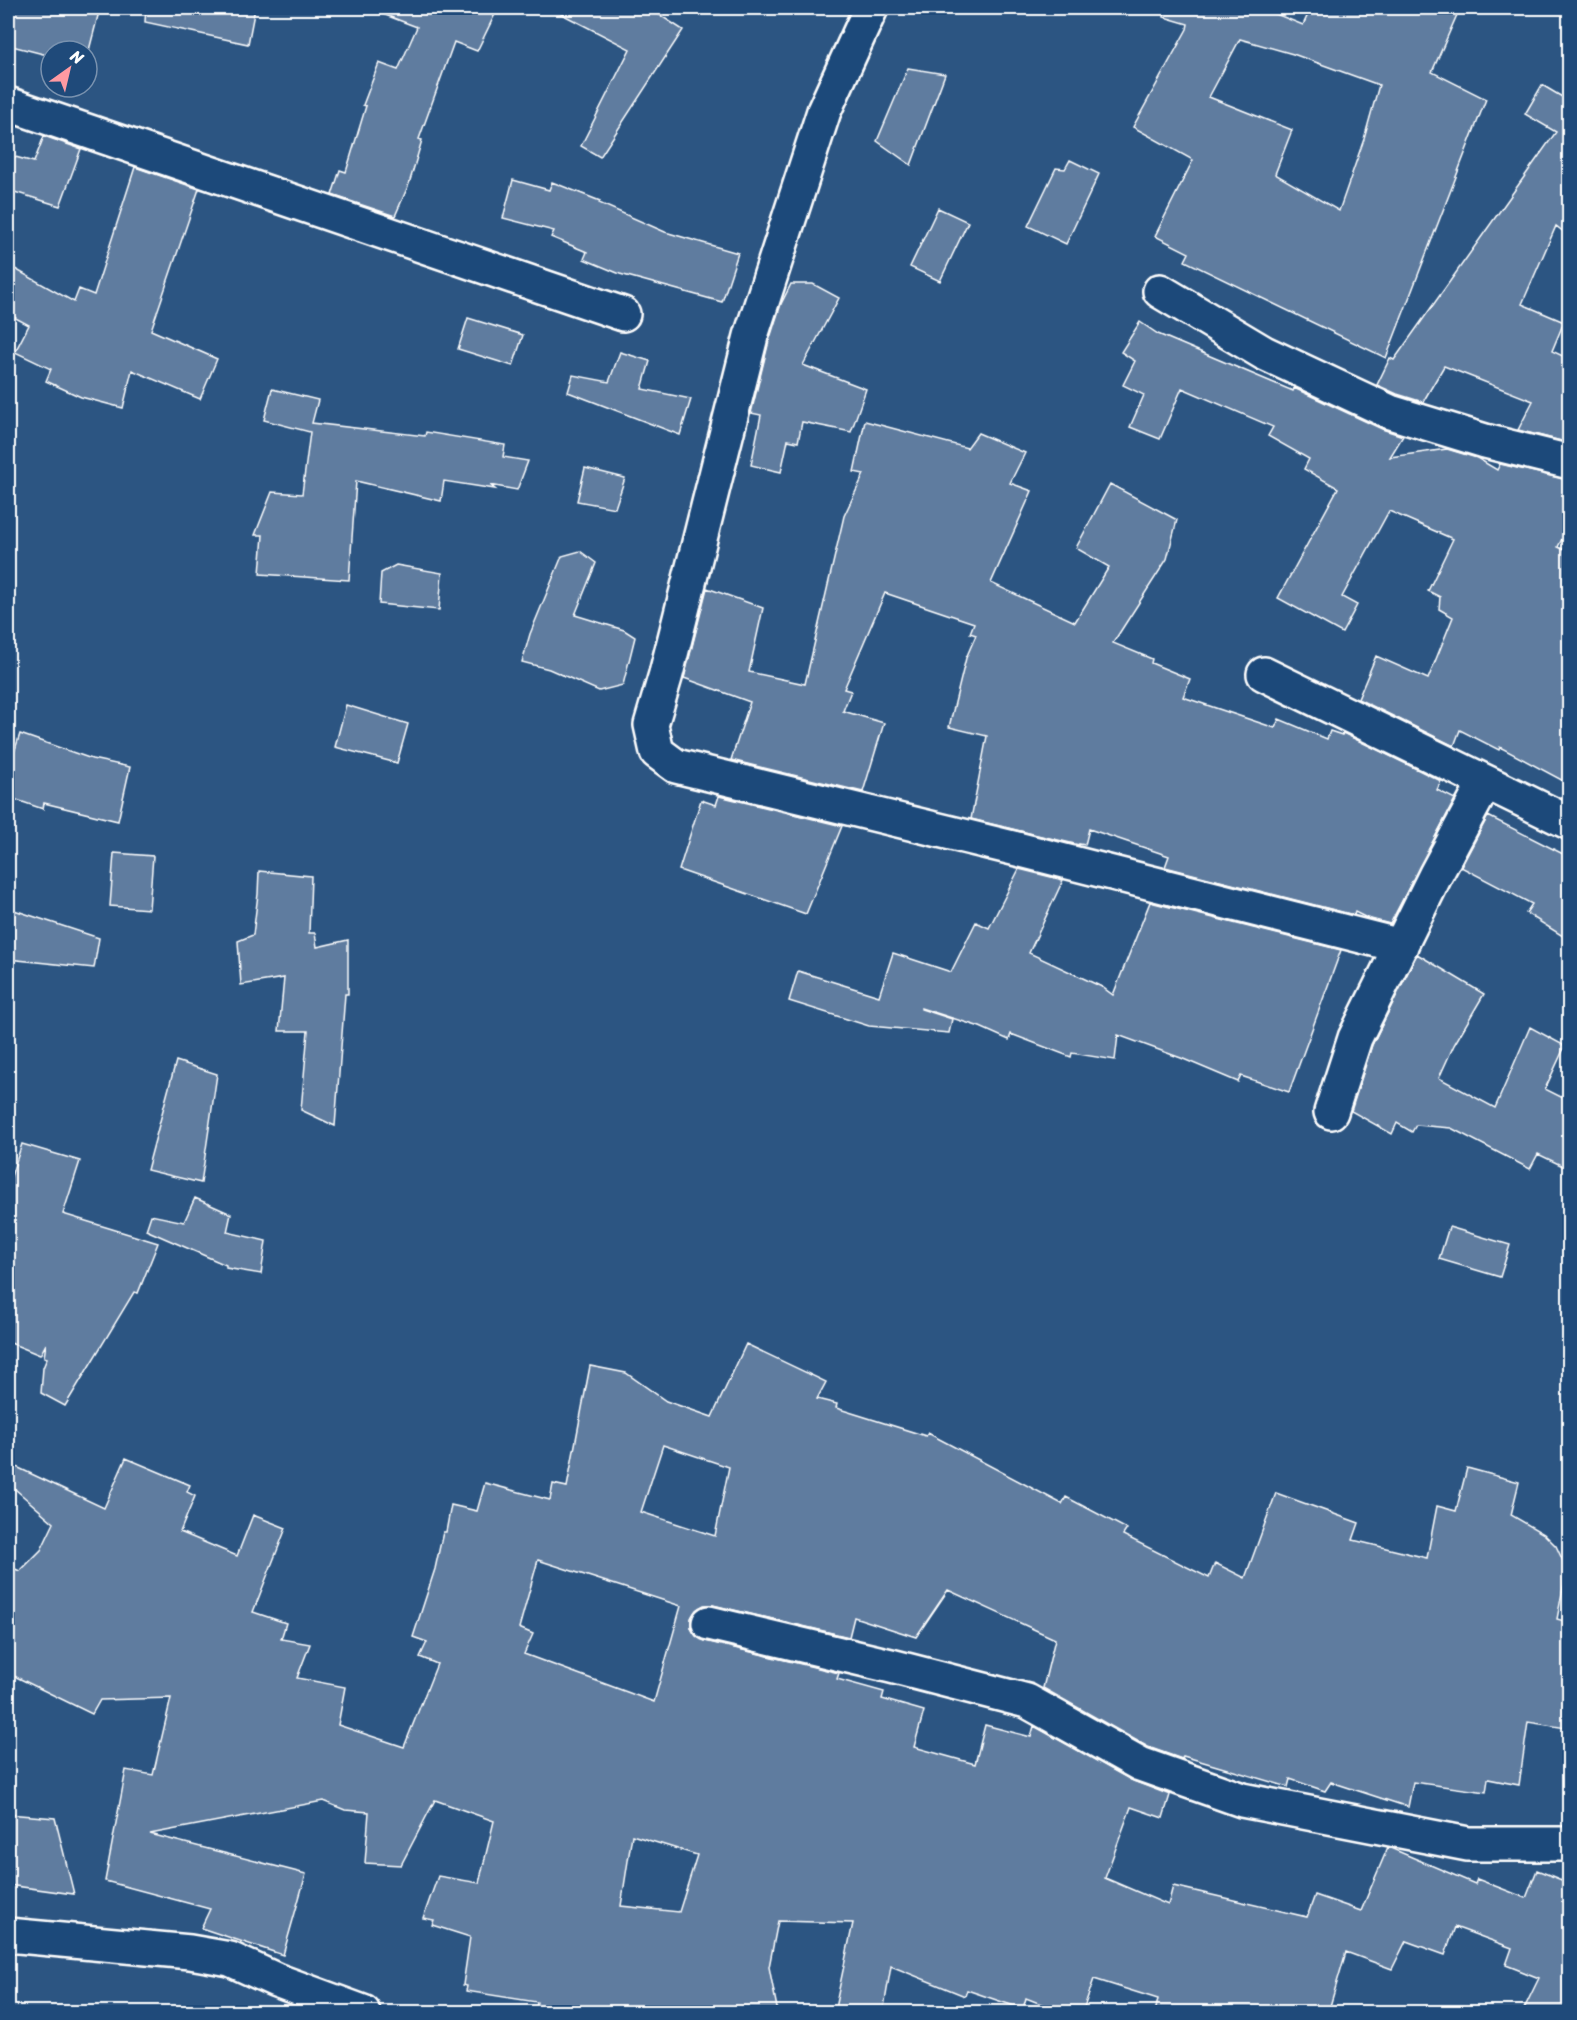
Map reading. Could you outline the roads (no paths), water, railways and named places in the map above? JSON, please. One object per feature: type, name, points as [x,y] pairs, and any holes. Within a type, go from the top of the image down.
[{"type":"street","points":[[871,8],[824,111],[751,336],[666,674],[651,725],[657,752],[676,766],[1401,946]]},
{"type":"street","points":[[8,104],[623,314]]},
{"type":"street","points":[[1160,291],[1264,353],[1390,412],[1485,441],[1569,462]]},
{"type":"street","points":[[1264,674],[1569,823]]},
{"type":"street","points":[[1331,1112],[1355,1038],[1436,874],[1485,783]]},
{"type":"street","points":[[709,1623],[1027,1701],[1140,1764],[1242,1800],[1468,1844],[1569,1844]]},
{"type":"street","points":[[8,1935],[190,1952],[230,1959],[276,1980],[363,2013]]}]
